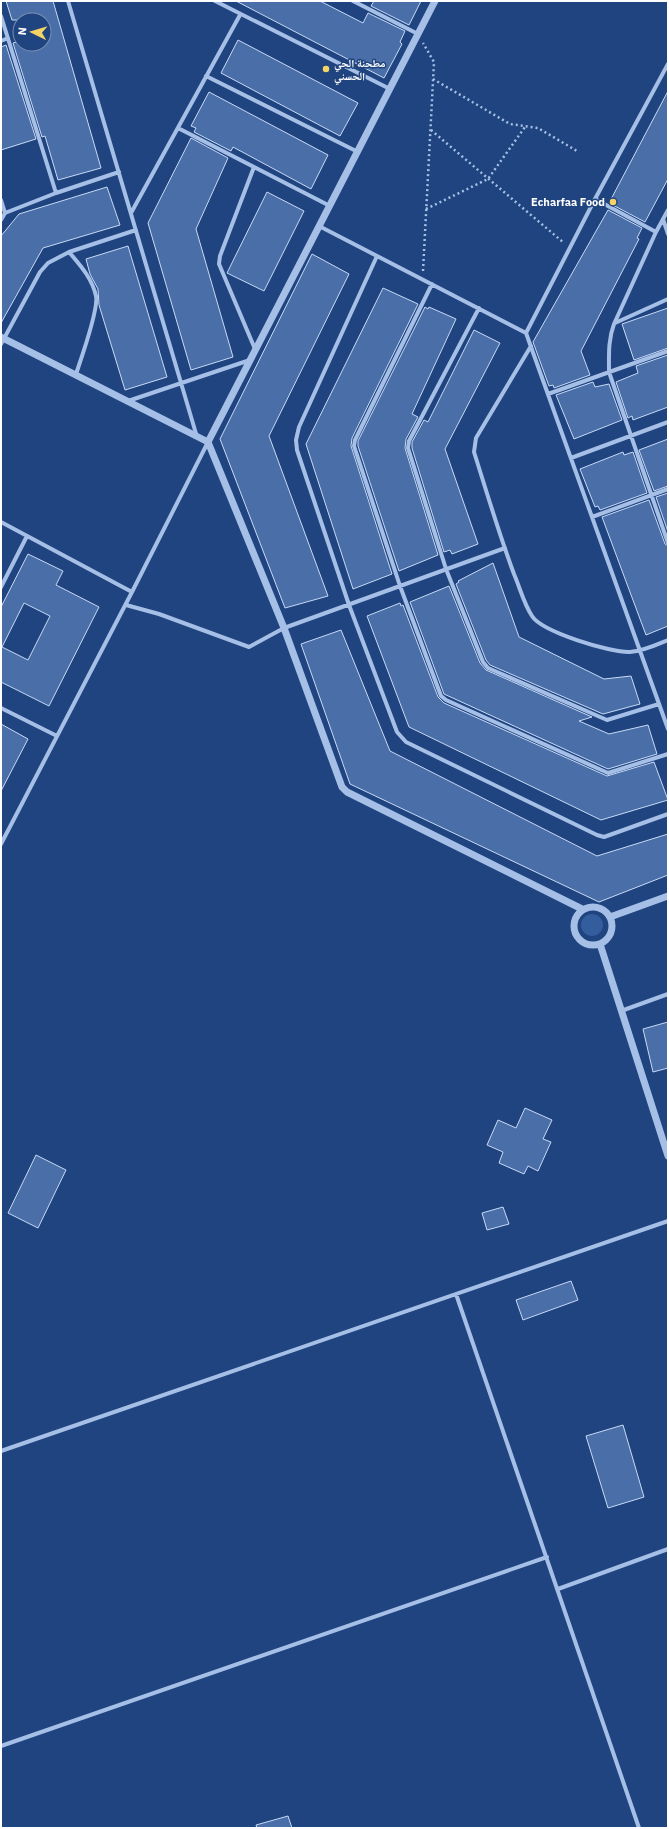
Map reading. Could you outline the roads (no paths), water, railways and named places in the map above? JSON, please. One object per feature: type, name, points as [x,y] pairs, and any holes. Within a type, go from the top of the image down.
[{"type":"street","points":[[68,1],[197,438]]},
{"type":"street","points":[[215,1],[221,2],[240,14],[390,89]]},
{"type":"street","points":[[353,1],[362,3],[418,34]]},
{"type":"street","points":[[1,844],[126,604],[435,1]]},
{"type":"street","points":[[131,213],[240,14]]},
{"type":"street","points":[[1,16],[56,193]]},
{"type":"street","points":[[1,41],[8,38]]},
{"type":"street","points":[[526,333],[594,200],[668,64]]},
{"type":"street","points":[[206,76],[358,152]]},
{"type":"street","points":[[178,128],[330,206]]},
{"type":"street","points":[[254,167],[220,256],[219,264],[256,350]]},
{"type":"street","points":[[1,220],[5,213],[56,193],[119,172]]},
{"type":"street","points":[[1,200],[5,213]]},
{"type":"street","points":[[594,200],[656,232]]},
{"type":"street","points":[[668,210],[656,232],[614,324],[608,347],[609,372],[668,543]]},
{"type":"street","points":[[663,219],[668,234]]},
{"type":"street","points":[[319,226],[526,333],[668,729]]},
{"type":"street","points":[[136,230],[69,252],[48,263],[40,272],[2,340],[76,374],[197,438],[208,442],[284,628],[342,787],[347,792],[582,909]]},
{"type":"street","points":[[69,252],[88,275],[96,297],[90,328],[76,374]]},
{"type":"street","points":[[377,256],[299,426],[296,440],[297,450],[349,605],[397,732],[406,742],[597,835],[604,836],[668,814]]},
{"type":"street","points":[[432,284],[355,440],[354,446],[400,586],[441,696],[446,700],[608,773],[668,754]]},
{"type":"street","points":[[614,324],[668,299]]},
{"type":"street","points":[[479,308],[409,441],[408,448],[446,569],[483,662],[488,668],[607,720],[659,704]]},
{"type":"street","points":[[531,346],[476,438],[474,444],[474,452],[505,548],[527,608],[532,618],[538,623],[581,642],[620,652],[640,651],[668,640]]},
{"type":"street","points":[[548,394],[668,351]]},
{"type":"street","points":[[128,401],[250,360]]},
{"type":"street","points":[[571,458],[668,422]]},
{"type":"street","points":[[592,517],[668,490]]},
{"type":"street","points":[[1,522],[132,592]]},
{"type":"street","points":[[1,587],[27,536]]},
{"type":"street","points":[[126,604],[159,614],[249,646],[284,628],[505,548]]},
{"type":"street","points":[[1,708],[57,736]]},
{"type":"street","points":[[610,917],[668,896]]},
{"type":"street","points":[[595,906],[601,908],[610,917],[612,923],[610,936],[600,944],[586,944],[575,934],[574,920],[582,909],[595,906]]},
{"type":"street","points":[[600,944],[668,1156]]},
{"type":"street","points":[[621,1011],[668,994]]},
{"type":"street","points":[[1,1451],[668,1221]]},
{"type":"street","points":[[456,1294],[639,1828]]},
{"type":"street","points":[[558,1589],[668,1549]]},
{"type":"street","points":[[1,1746],[547,1557]]},
{"type":"place","name":"مطحنة الحي الحسني","points":[[326,69]]},
{"type":"place","name":"Echarfaa Food","points":[[613,202]]}]
